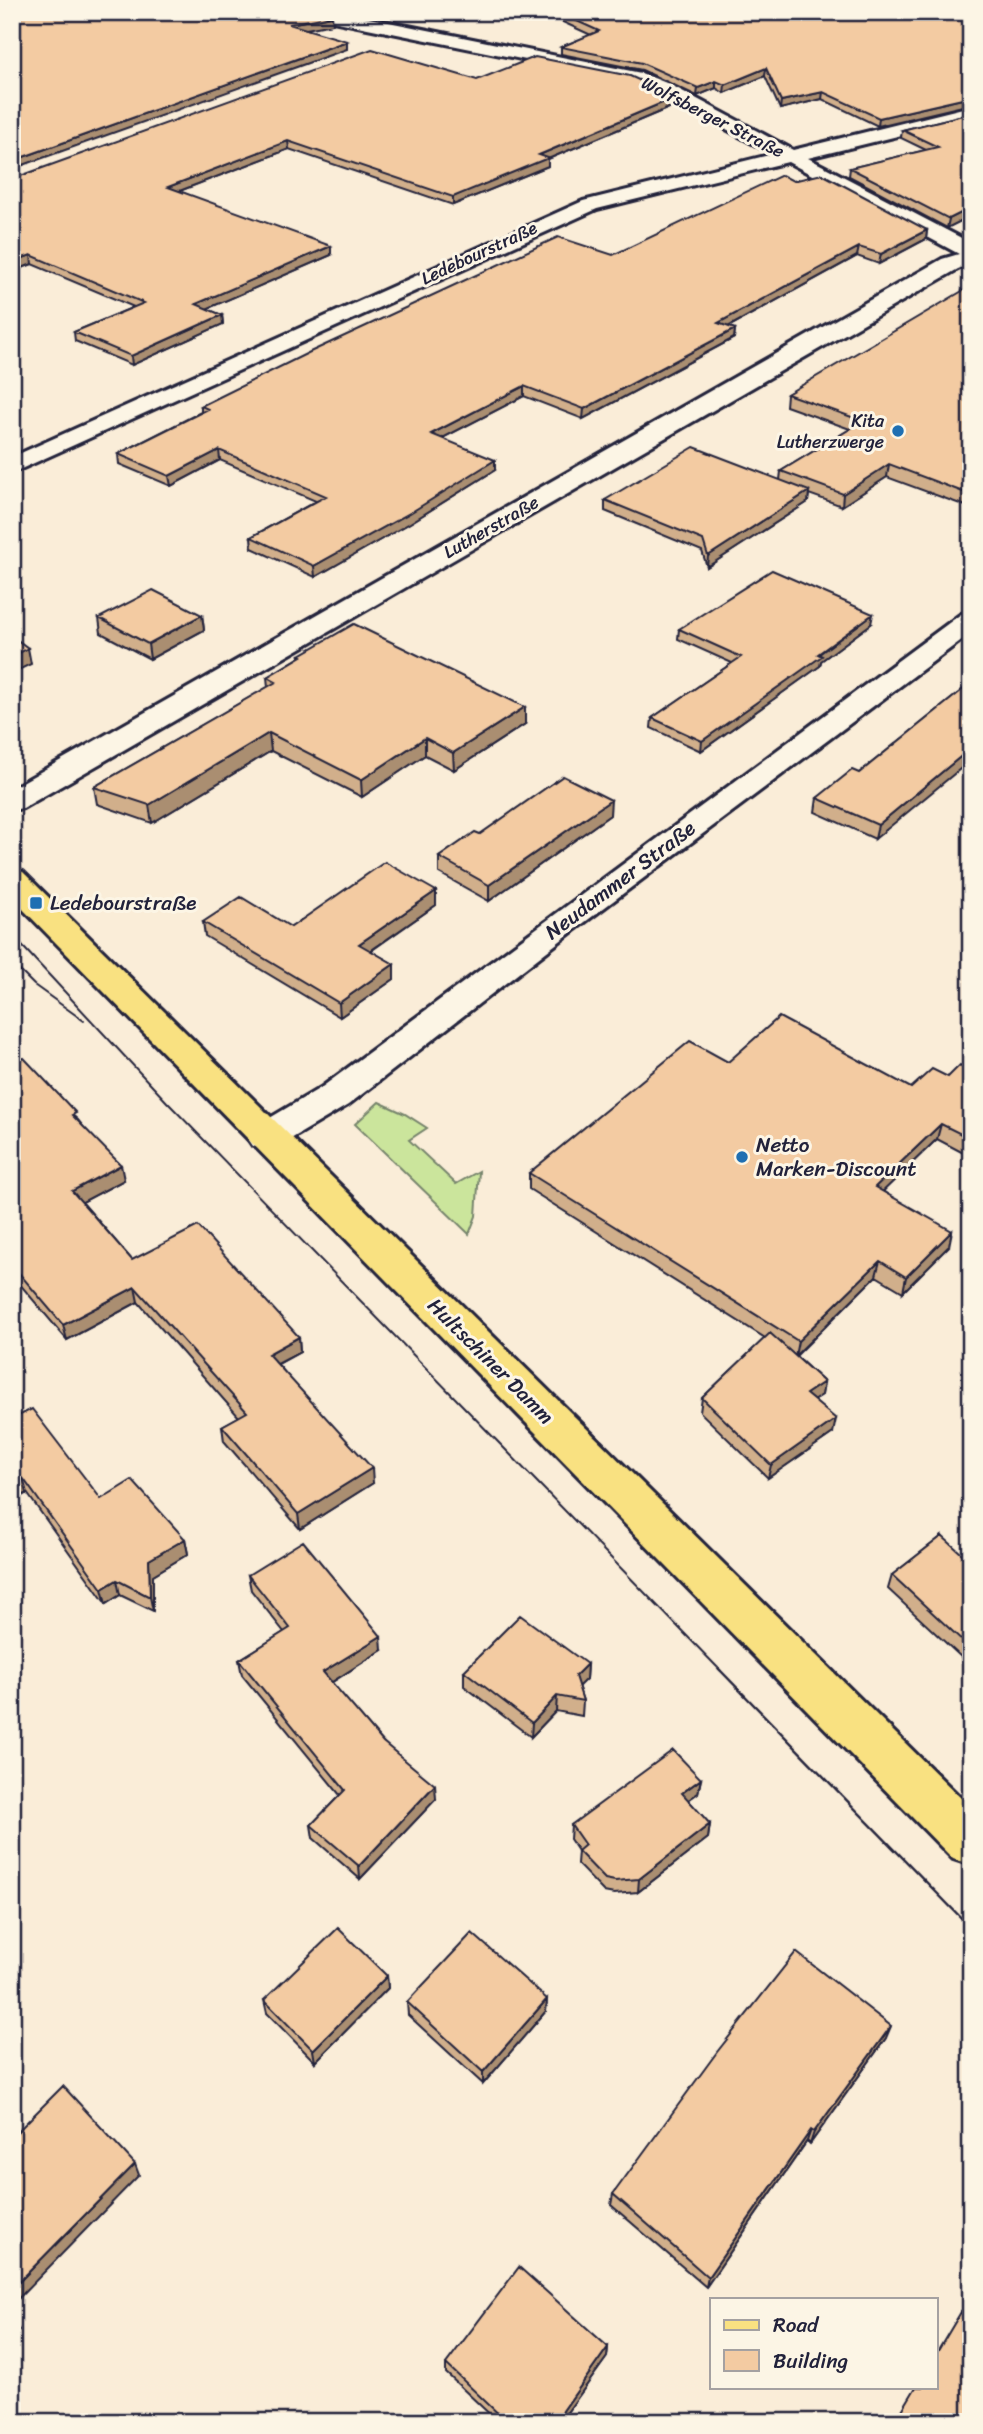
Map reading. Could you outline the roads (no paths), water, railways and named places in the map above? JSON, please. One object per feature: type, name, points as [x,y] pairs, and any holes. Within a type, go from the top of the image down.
[{"type":"main road","name":"Hultschiner Damm","points":[[12,879],[971,1842]]},
{"type":"street","name":"Wolfsberger Straße","points":[[313,12],[635,77],[663,88],[971,251]]},
{"type":"street","points":[[382,46],[444,18]]},
{"type":"street","name":"Ledebourstraße","points":[[12,466],[590,205],[971,112]]},
{"type":"street","name":"Lutherstraße","points":[[12,801],[950,264],[971,257]]},
{"type":"street","name":"Neudammer Straße","points":[[266,1137],[335,1096],[550,932],[971,620]]},
{"type":"tram line","points":[[12,935],[167,1102],[721,1671]]},
{"type":"tram line","points":[[12,963],[34,985],[84,1021]]},
{"type":"tram line","points":[[719,1669],[971,1928]]},
{"type":"place","name":"Kita Lutherzwerge","points":[[898,431]]},
{"type":"place","name":"Ledebourstraße","points":[[36,903]]},
{"type":"place","name":"Netto Marken-Discount","points":[[742,1157]]}]
